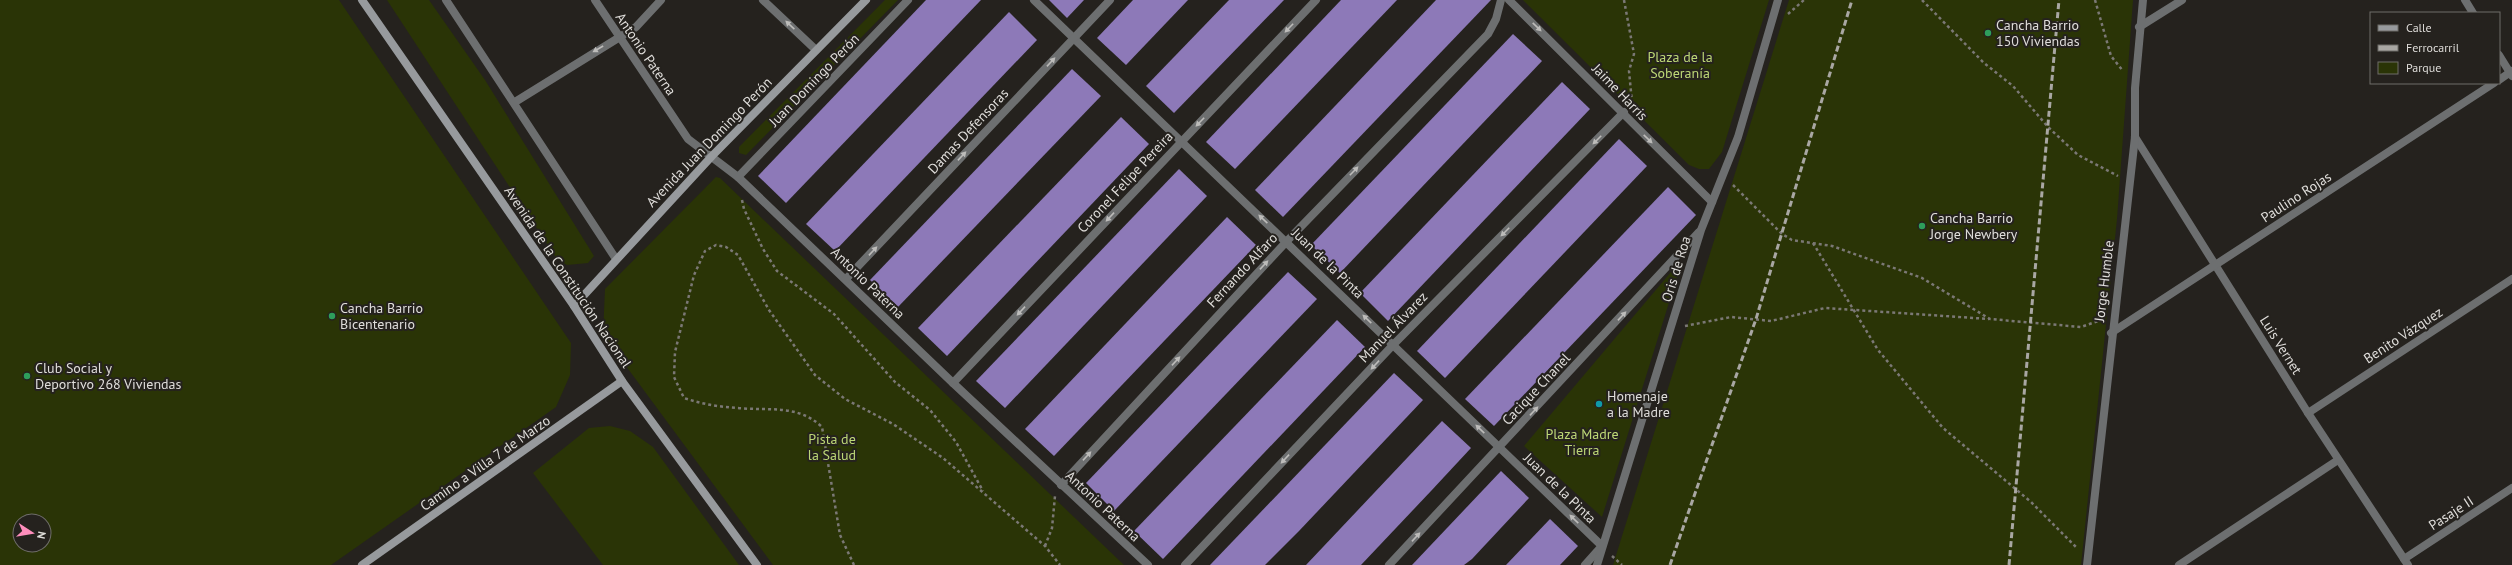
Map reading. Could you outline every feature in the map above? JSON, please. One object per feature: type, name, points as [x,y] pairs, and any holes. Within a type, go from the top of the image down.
[{"type":"main road","name":"Avenida de la Constitución Nacional","points":[[362,0],[574,306],[622,381],[757,565]]},
{"type":"main road","name":"Avenida Juan Domingo Perón","points":[[574,306],[712,156],[866,0]]},
{"type":"main road","name":"Camino a Villa 7 de Marzo","points":[[362,565],[622,381]]},
{"type":"street","points":[[446,0],[515,102],[616,259]]},
{"type":"street","name":"Antonio Paterna","points":[[595,0],[688,139],[738,177],[953,383],[1148,565]]},
{"type":"street","points":[[515,102],[636,27],[661,0]]},
{"type":"street","points":[[763,0],[816,50]]},
{"type":"street","name":"Juan Domingo Perón","points":[[738,177],[908,0]]},
{"type":"street","name":"Juan de la Pinta","points":[[1034,0],[1181,142],[1287,241],[1602,546]]},
{"type":"street","name":"Damas Defensoras","points":[[846,279],[1110,0]]},
{"type":"street","name":"Coronel Felipe Pereira","points":[[953,383],[1316,0]]},
{"type":"street","name":"Fernando Alfaro","points":[[1061,484],[1287,241],[1488,34],[1496,19],[1501,0]]},
{"type":"street","name":"Jaime Harris","points":[[1509,0],[1624,112],[1635,127],[1712,202]]},
{"type":"street","name":"Oris de Roa","points":[[1596,565],[1701,230],[1724,176],[1738,137],[1778,0]]},
{"type":"street","name":"Jorge Humble","points":[[2087,562],[2111,333],[2135,137],[2135,88],[2139,27],[2143,0]]},
{"type":"street","points":[[2139,27],[2182,0]]},
{"type":"street","points":[[2465,0],[2472,12]]},
{"type":"street","points":[[2500,56],[2511,73],[2500,79]]},
{"type":"street","name":"Paulino Rojas","points":[[2111,333],[2216,266],[2492,84]]},
{"type":"street","name":"Manuel Álvarez","points":[[1186,565],[1393,345],[1624,112]]},
{"type":"street","name":"Luis Vernet","points":[[2135,137],[2308,413],[2406,562]]},
{"type":"street","name":"Cacique Chanel","points":[[1389,565],[1500,448],[1701,230]]},
{"type":"street","name":"Benito Vázquez","points":[[2308,413],[2512,279]]},
{"type":"street","points":[[2179,565],[2338,460]]},
{"type":"street","name":"Pasaje II","points":[[2406,562],[2512,488]]},
{"type":"street","name":"Oris de Roa","points":[[1585,565],[1602,546]]},
{"type":"path","points":[[1624,0],[1634,54],[1629,72],[1635,127]]},
{"type":"path","points":[[1922,0],[1984,63],[2013,86],[2048,127],[2078,155],[2129,182]]},
{"type":"path","points":[[2095,0],[2111,56],[2135,88]]},
{"type":"path","points":[[1724,176],[1782,234],[1792,240],[1832,246],[1922,278],[1990,319]]},
{"type":"path","points":[[738,177],[744,209],[763,249],[777,272],[834,314],[895,382],[930,410],[956,442],[984,494]]},
{"type":"path","points":[[1813,243],[1878,350],[1943,428],[2031,502],[2087,562]]},
{"type":"path","points":[[854,565],[840,535],[822,427],[812,417],[790,410],[706,405],[684,398],[674,377],[675,352],[694,275],[705,250],[716,245],[726,247],[738,255],[769,310],[815,375],[845,399],[892,424],[943,458],[1045,546],[1060,565]]},
{"type":"path","points":[[1671,328],[1731,317],[1771,320],[1825,308],[2081,326],[2113,316]]},
{"type":"path","points":[[1045,546],[1052,528],[1055,494],[1061,484]]},
{"type":"green space","points":[[0,0],[339,0],[571,343],[570,375],[556,407],[331,565],[0,565]]},
{"type":"green space","points":[[387,0],[429,0],[485,80],[594,256],[588,263],[567,265],[557,259]]},
{"type":"green space","points":[[885,0],[898,0],[746,155],[739,153],[739,147]]},
{"type":"green space","name":"Plaza de la Soberanía","points":[[1523,0],[1769,0],[1722,152],[1709,169],[1699,169],[1689,165]]},
{"type":"green space","points":[[1789,0],[2133,0],[2117,219],[2081,565],[1613,565]]},
{"type":"green space","name":"Pista de la Salud","points":[[716,177],[720,178],[1124,565],[773,565],[603,335],[605,289]]},
{"type":"green space","name":"Plaza Madre Tierra","points":[[1671,272],[1677,277],[1602,517],[1524,446]]},
{"type":"green space","points":[[610,426],[630,431],[653,447],[739,565],[603,565],[533,473],[589,428]]},
{"type":"building","points":[[926,0],[981,0],[786,203],[758,176]]},
{"type":"building","points":[[1049,0],[1084,0],[1067,18]]},
{"type":"building","points":[[1133,0],[1188,0],[1126,65],[1097,38]]},
{"type":"building","points":[[1229,0],[1284,0],[1174,113],[1146,86]]},
{"type":"building","points":[[1341,0],[1397,0],[1235,169],[1206,142]]},
{"type":"building","points":[[1436,0],[1491,0],[1283,217],[1255,190]]},
{"type":"building","points":[[1009,12],[1037,40],[835,251],[806,224]]},
{"type":"building","points":[[1513,34],[1542,61],[1340,273],[1311,245]]},
{"type":"building","points":[[1072,69],[1101,96],[898,307],[870,280]]},
{"type":"building","points":[[1562,82],[1590,109],[1388,321],[1360,293]]},
{"type":"building","points":[[1121,117],[1149,144],[947,356],[918,328]]},
{"type":"building","points":[[1619,139],[1647,166],[1445,378],[1417,351]]},
{"type":"building","points":[[1179,169],[1207,196],[1005,408],[976,381]]},
{"type":"building","points":[[1668,187],[1696,215],[1494,426],[1465,399]]},
{"type":"building","points":[[1227,217],[1256,245],[1054,456],[1025,429]]},
{"type":"building","points":[[1288,272],[1317,299],[1114,511],[1086,483]]},
{"type":"building","points":[[1337,320],[1365,347],[1163,559],[1134,531]]},
{"type":"building","points":[[1394,373],[1423,400],[1299,531],[1265,565],[1210,565]]},
{"type":"building","points":[[1442,421],[1471,448],[1431,491],[1361,565],[1306,565]]},
{"type":"building","points":[[1501,471],[1529,498],[1472,559],[1464,565],[1412,565]]},
{"type":"building","points":[[1550,519],[1578,546],[1560,565],[1506,565]]},
{"type":"railway","points":[[1670,565],[1756,319],[1852,0]]},
{"type":"railway","points":[[2009,565],[2059,0]]},
{"type":"place","name":"Cancha Barrio 150 Viviendas","points":[[1988,33]]},
{"type":"place","name":"Cancha Barrio Jorge Newbery","points":[[1922,226]]},
{"type":"place","name":"Cancha Barrio Bicentenario","points":[[332,316]]},
{"type":"place","name":"Club Social y Deportivo 268 Viviendas","points":[[27,376]]},
{"type":"place","name":"Homenaje a la Madre","points":[[1599,404]]}]
